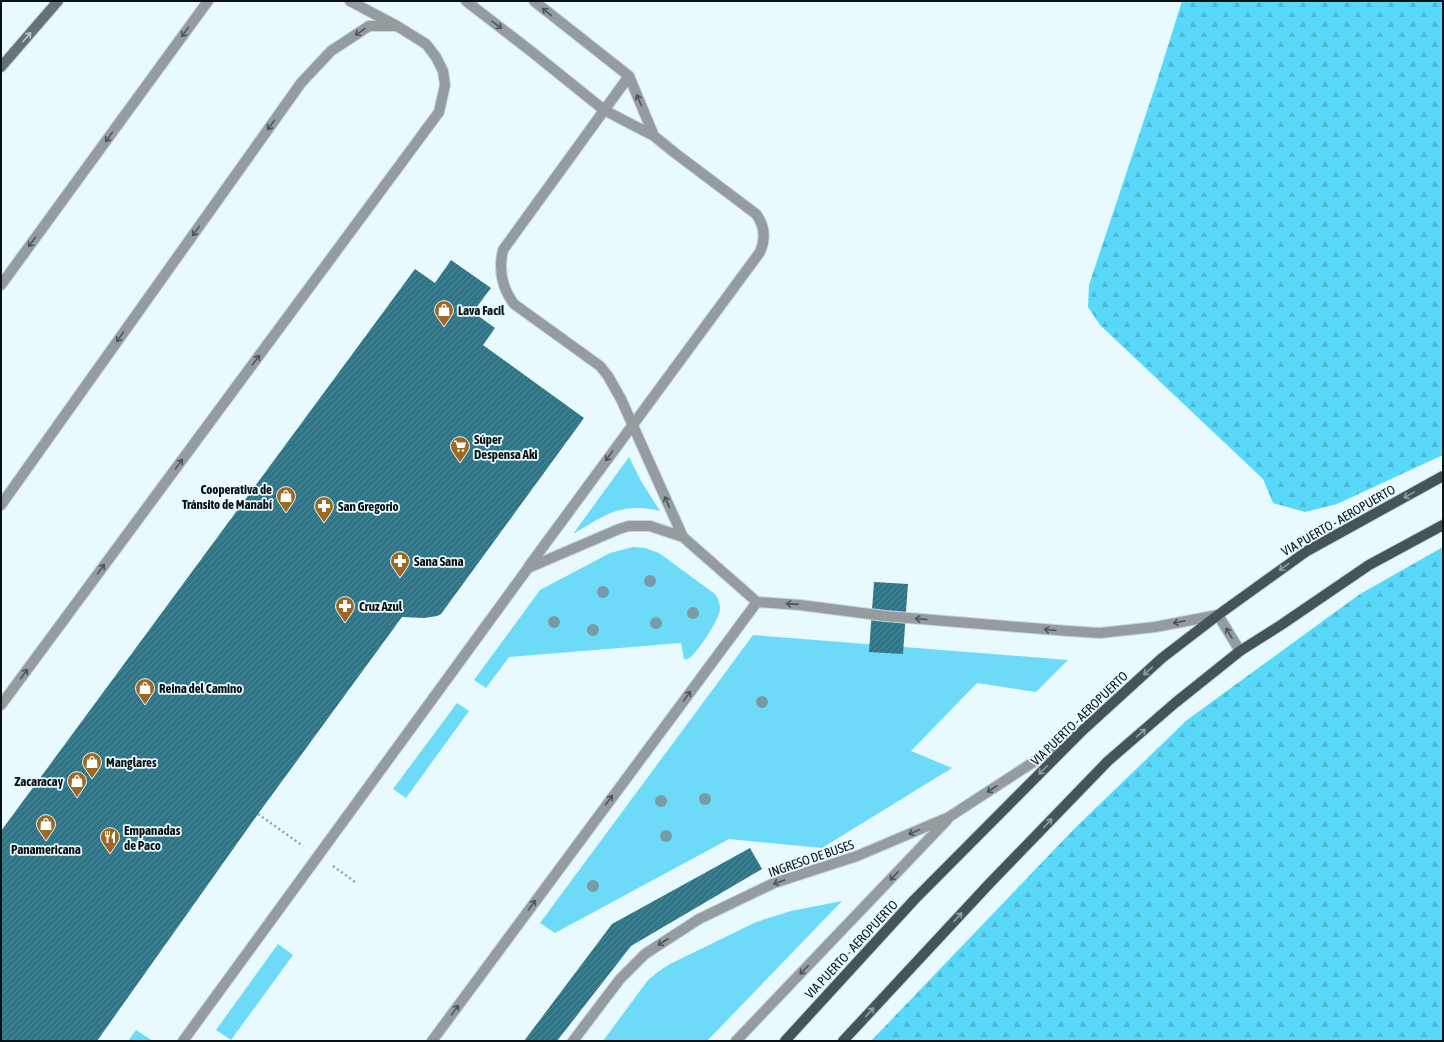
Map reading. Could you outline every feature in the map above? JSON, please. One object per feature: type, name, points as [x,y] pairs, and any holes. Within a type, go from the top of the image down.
[{"type":"main road","points":[[1,67],[58,1]]},
{"type":"main road","name":"VIA PUERTO - AEROPUERTO","points":[[785,1041],[914,900],[1083,730],[1162,658],[1307,550],[1443,476]]},
{"type":"main road","points":[[843,1041],[989,884],[1108,761],[1175,703],[1240,651],[1369,565],[1443,525]]},
{"type":"lane","points":[[1,285],[208,1]]},
{"type":"lane","points":[[1,705],[439,112],[443,101],[445,86],[443,71],[436,57],[426,44],[397,26],[350,1]]},
{"type":"lane","points":[[183,1041],[760,252],[764,240],[764,228],[761,220],[756,214],[654,136],[604,110],[466,1]]},
{"type":"lane","points":[[534,1],[629,76],[654,136]]},
{"type":"lane","points":[[1,505],[300,83],[331,51],[369,26],[397,26]]},
{"type":"lane","points":[[629,76],[503,250],[500,262],[501,274],[503,285],[514,304],[600,366],[616,388],[683,537]]},
{"type":"lane","points":[[528,568],[608,533],[629,526],[650,526],[683,537],[756,602],[800,605],[885,616],[1100,633],[1155,627],[1218,615],[1240,651]]},
{"type":"lane","points":[[432,1041],[756,602]]},
{"type":"lane","name":"INGRESO DE BUSES","points":[[573,1041],[620,979],[645,954],[699,920],[774,884],[857,856],[949,817],[1083,730]]},
{"type":"lane","points":[[736,1041],[949,817]]},
{"type":"path","points":[[258,814],[307,848]]},
{"type":"path","points":[[332,866],[355,882]]},
{"type":"shaded area","points":[[629,457],[641,481],[660,511],[634,508],[624,509],[604,516],[573,534]]},
{"type":"shaded area","points":[[633,547],[645,548],[659,553],[717,597],[720,609],[717,620],[704,641],[691,657],[684,659],[681,643],[509,657],[486,688],[474,680],[540,590],[610,553]]},
{"type":"shaded area","points":[[753,635],[1068,660],[1036,692],[977,683],[911,751],[952,768],[822,848],[729,839],[555,933],[540,923]]},
{"type":"shaded area","points":[[457,703],[469,711],[406,798],[393,789]]},
{"type":"shaded area","points":[[842,901],[707,1041],[603,1041],[648,980],[670,964],[756,922],[791,911]]},
{"type":"shaded area","points":[[278,944],[293,955],[231,1040],[216,1030]]},
{"type":"shaded area","points":[[136,1030],[153,1041],[128,1041]]},
{"type":"green space","points":[[1182,1],[1443,1],[1443,455],[1337,504],[1305,512],[1273,503],[1263,479],[1100,325],[1088,307],[1089,285]]},
{"type":"green space","points":[[1443,547],[1443,1041],[871,1041],[1075,828],[1187,720],[1360,594]]},
{"type":"building","points":[[451,260],[491,288],[473,312],[495,328],[483,345],[584,418],[441,614],[424,618],[402,617],[258,814],[97,1041],[1,1041],[1,831],[415,269],[435,283]]},
{"type":"building","points":[[874,582],[908,584],[903,654],[869,652]]},
{"type":"building","points":[[750,848],[762,869],[631,946],[557,1041],[524,1041],[612,924]]},
{"type":"place","name":"Lava Facil","points":[[444,327]]},
{"type":"place","name":"Súper Despensa Aki","points":[[460,463]]},
{"type":"place","name":"Cooperativa de Tránsito de Manabí","points":[[286,513]]},
{"type":"place","name":"San Gregorio","points":[[324,523]]},
{"type":"place","name":"Sana Sana","points":[[400,578]]},
{"type":"place","name":"Cruz Azul","points":[[345,623]]},
{"type":"place","name":"Reina del Camino","points":[[145,705]]},
{"type":"place","name":"Manglares","points":[[92,779]]},
{"type":"place","name":"Zacaracay","points":[[77,798]]},
{"type":"place","name":"Panamericana","points":[[46,841]]},
{"type":"place","name":"Empanadas de Paco","points":[[110,854]]}]
